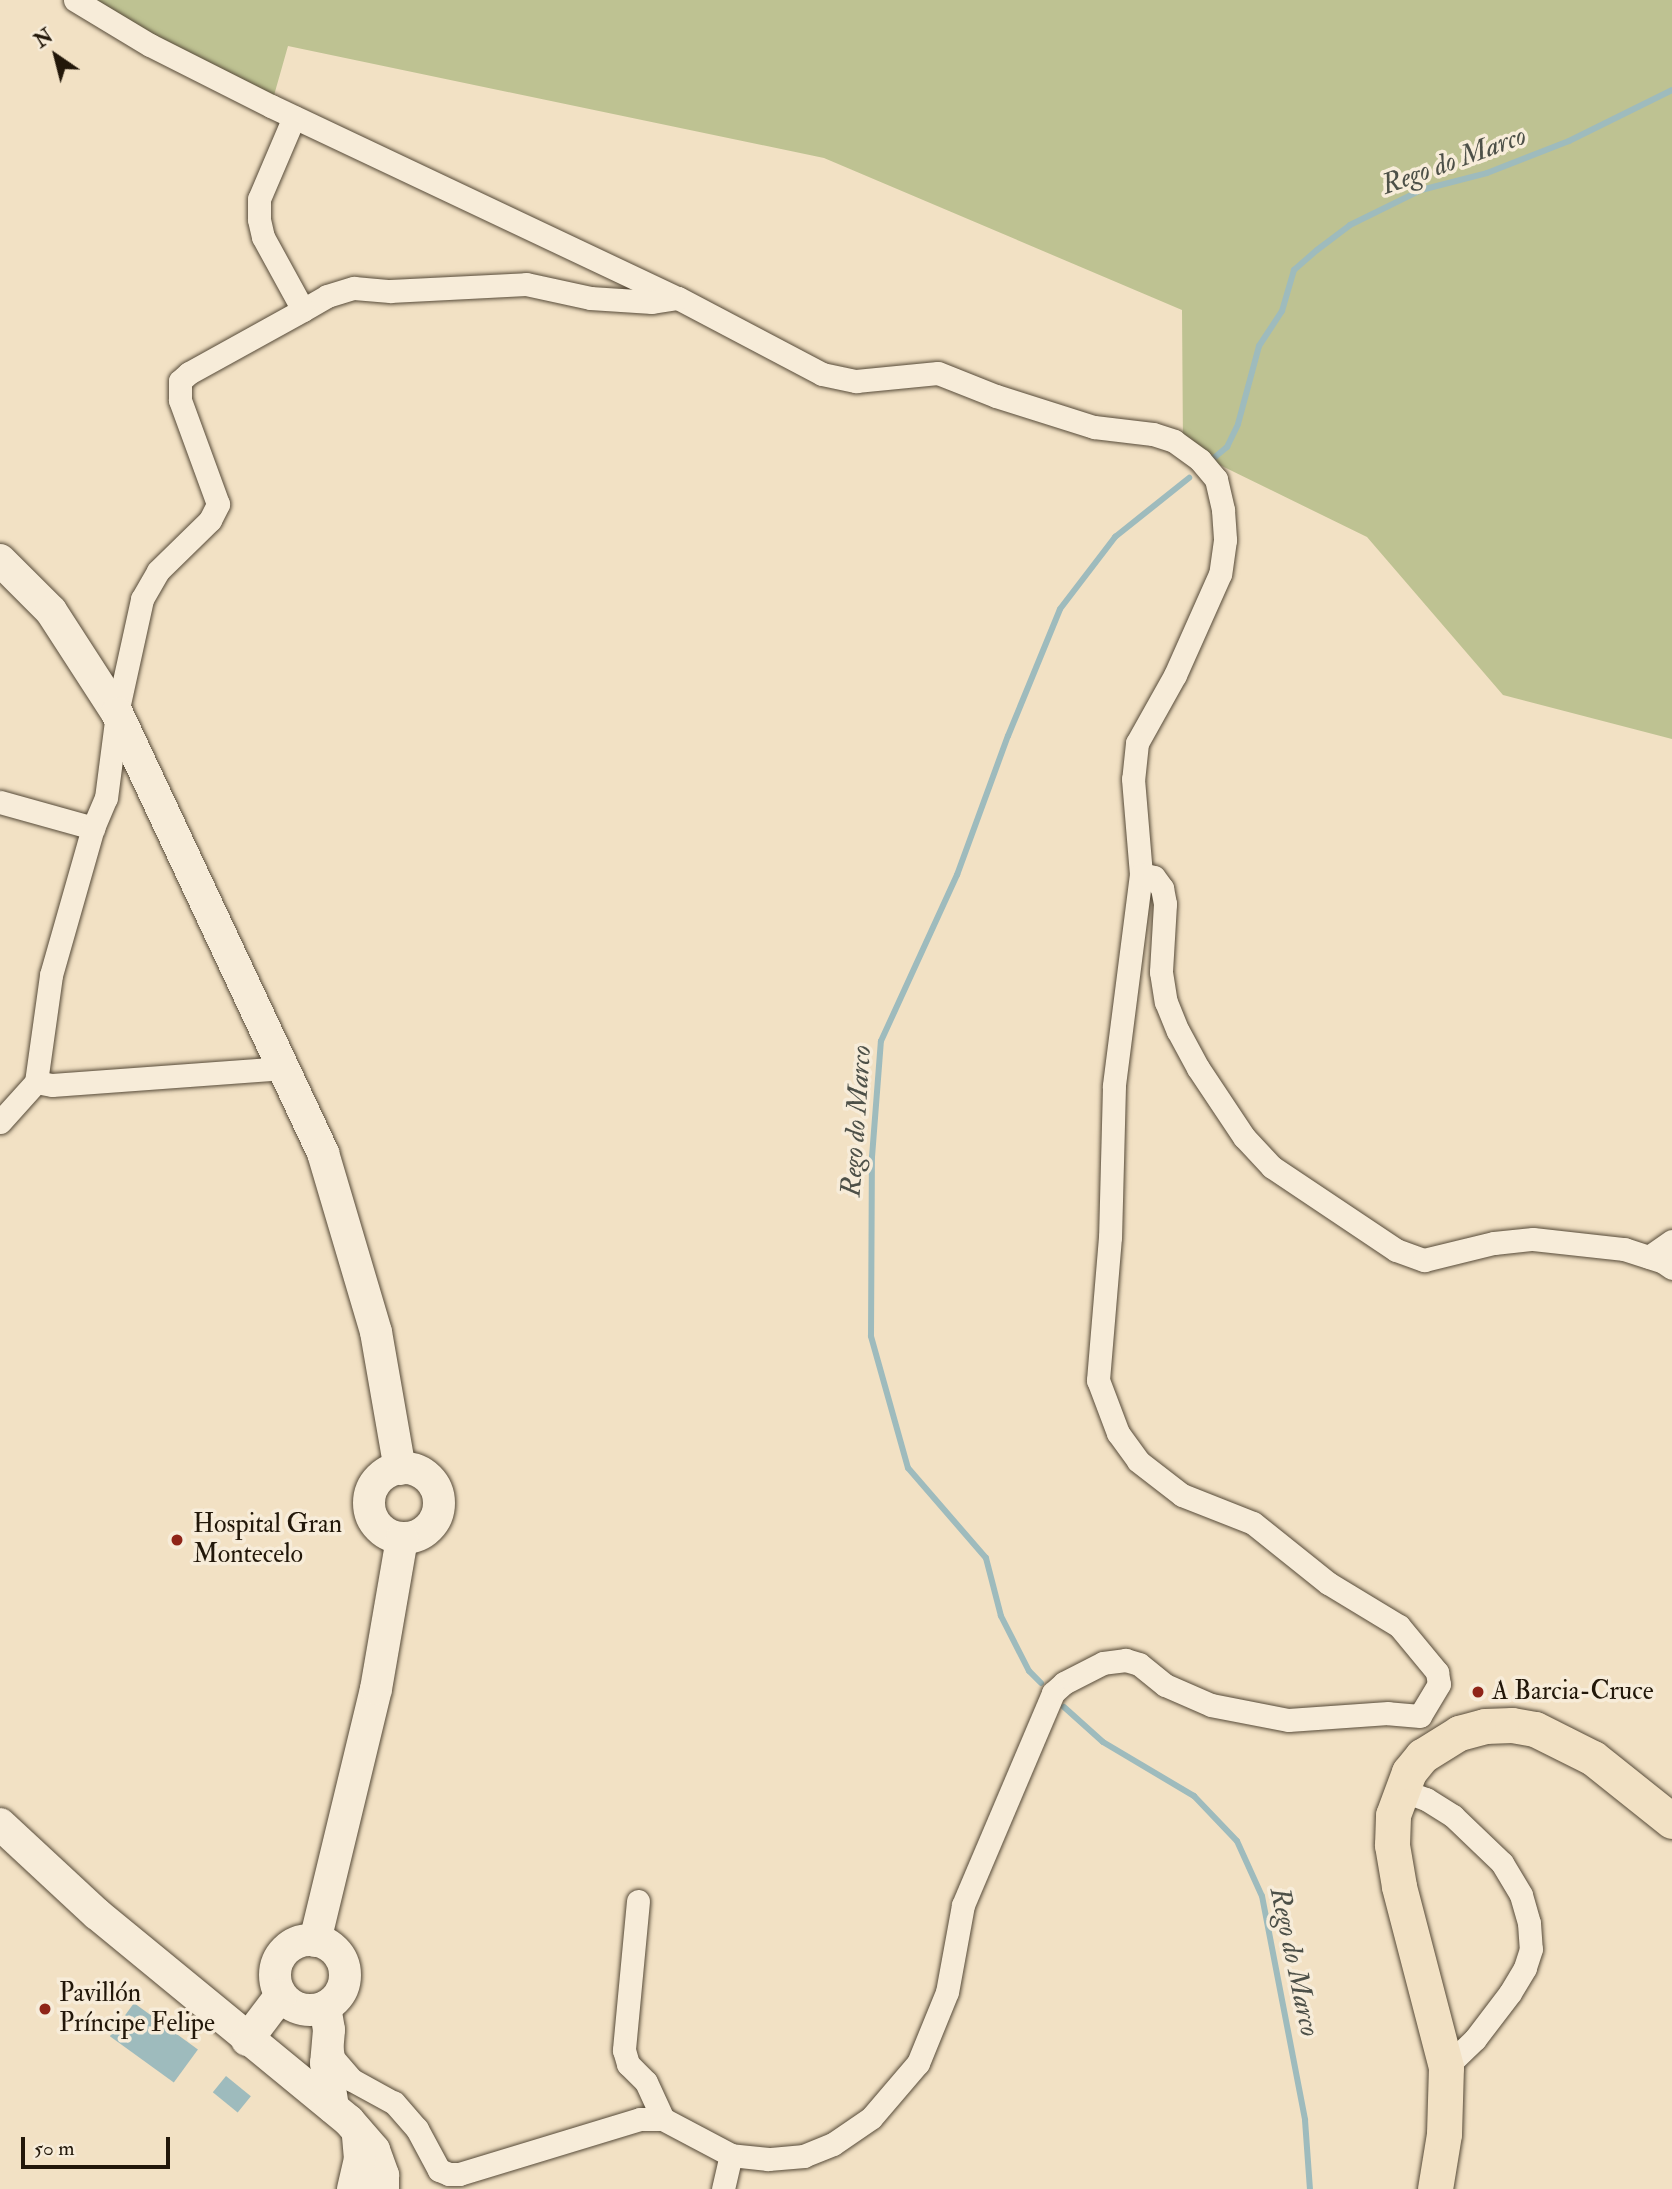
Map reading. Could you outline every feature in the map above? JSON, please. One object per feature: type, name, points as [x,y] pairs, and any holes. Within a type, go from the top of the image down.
[{"type":"main road","points":[[1435,2189],[1444,2134],[1446,2067],[1399,1886],[1392,1845],[1394,1815],[1401,1790],[1422,1756],[1440,1742],[1485,1726],[1535,1728],[1593,1758],[1672,1821]]},
{"type":"street","points":[[75,0],[150,45],[294,117],[678,298],[822,374],[856,381],[938,373],[996,396],[1094,426],[1153,434],[1174,441],[1200,460],[1216,479],[1223,510],[1225,540],[1220,574],[1175,675],[1137,743],[1133,779],[1141,874],[1114,1086],[1110,1237],[1098,1380],[1118,1433],[1138,1461],[1182,1496],[1253,1523],[1328,1583],[1399,1626],[1437,1672],[1439,1684],[1420,1716],[1388,1713],[1288,1720],[1211,1704],[1171,1689],[1139,1664],[1126,1660],[1103,1663],[1065,1683],[1053,1693],[963,1905],[947,1992],[918,2063],[871,2118],[833,2144],[804,2156],[768,2159],[731,2155],[663,2119],[640,2119],[459,2174],[447,2182],[410,2120],[394,2103],[352,2080],[334,2058],[327,2018]]},
{"type":"street","points":[[294,117],[259,199],[259,219],[262,237],[303,310]]},
{"type":"street","points":[[0,1122],[36,1082],[51,975],[93,828],[106,798],[117,713],[142,599],[158,571],[210,520],[218,504],[180,400],[180,381],[189,373],[327,296],[354,288],[390,291],[526,284],[590,298],[652,302],[678,298]]},
{"type":"street","points":[[0,560],[51,611],[117,713],[323,1153],[376,1332],[400,1469]]},
{"type":"street","points":[[0,802],[93,828]]},
{"type":"street","points":[[1141,874],[1154,877],[1162,888],[1165,904],[1161,972],[1166,1002],[1178,1031],[1198,1068],[1244,1137],[1272,1167],[1396,1250],[1424,1260],[1494,1243],[1533,1239],[1624,1249],[1672,1268]]},
{"type":"street","points":[[36,1082],[52,1085],[284,1068]]},
{"type":"street","points":[[1649,1257],[1672,1241]]},
{"type":"street","points":[[400,1469],[422,1473],[436,1491],[439,1502],[432,1524],[424,1532],[402,1538],[381,1530],[369,1510],[372,1488],[379,1479],[400,1469]]},
{"type":"street","points":[[315,1941],[376,1689],[402,1538]]},
{"type":"street","points":[[1401,1790],[1426,1799],[1453,1816],[1502,1863],[1521,1895],[1529,1923],[1531,1950],[1525,1968],[1510,1993],[1475,2039],[1446,2067]]},
{"type":"street","points":[[0,1824],[97,1914],[347,2121],[374,2150],[383,2175],[383,2189]]},
{"type":"street","points":[[638,1901],[624,2050],[628,2064],[646,2081],[663,2119]]},
{"type":"street","points":[[327,2018],[296,2008],[281,1995],[276,1985],[277,1962],[292,1945],[315,1941],[334,1951],[344,1970],[341,1992],[327,2018],[326,2063],[360,2159],[353,2189]]},
{"type":"street","points":[[247,2040],[281,1995]]},
{"type":"street","points":[[347,2121],[347,2108],[352,2101],[376,2094]]},
{"type":"street","points":[[723,2189],[731,2155]]},
{"type":"green space","points":[[75,0],[1672,0],[1672,739],[1503,695],[1367,537],[1183,447],[1182,310],[824,158],[288,46],[271,106]]},
{"type":"water","points":[[134,2003],[198,2049],[174,2083],[110,2036]]},
{"type":"water","points":[[226,2076],[251,2096],[238,2112],[213,2092]]},
{"type":"waterway","name":"Rego do Marco","points":[[1215,457],[1227,447],[1238,424],[1259,346],[1282,311],[1294,270],[1317,250],[1350,225],[1421,190],[1487,173],[1569,141],[1672,90]]},
{"type":"waterway","name":"Rego do Marco","points":[[1041,1683],[1029,1671],[1001,1616],[986,1558],[908,1468],[871,1336],[872,1157],[881,1041],[957,875],[1008,736],[1060,609],[1115,537],[1189,478]]},
{"type":"waterway","name":"Rego do Marco","points":[[1064,1707],[1103,1742],[1194,1796],[1237,1841],[1262,1896],[1305,2120],[1310,2189]]},
{"type":"place","name":"Hospital Gran Montecelo","points":[[177,1540]]},
{"type":"place","name":"A Barcia-Cruce","points":[[1478,1692]]},
{"type":"place","name":"Pavillón Príncipe Felipe","points":[[45,2009]]}]
